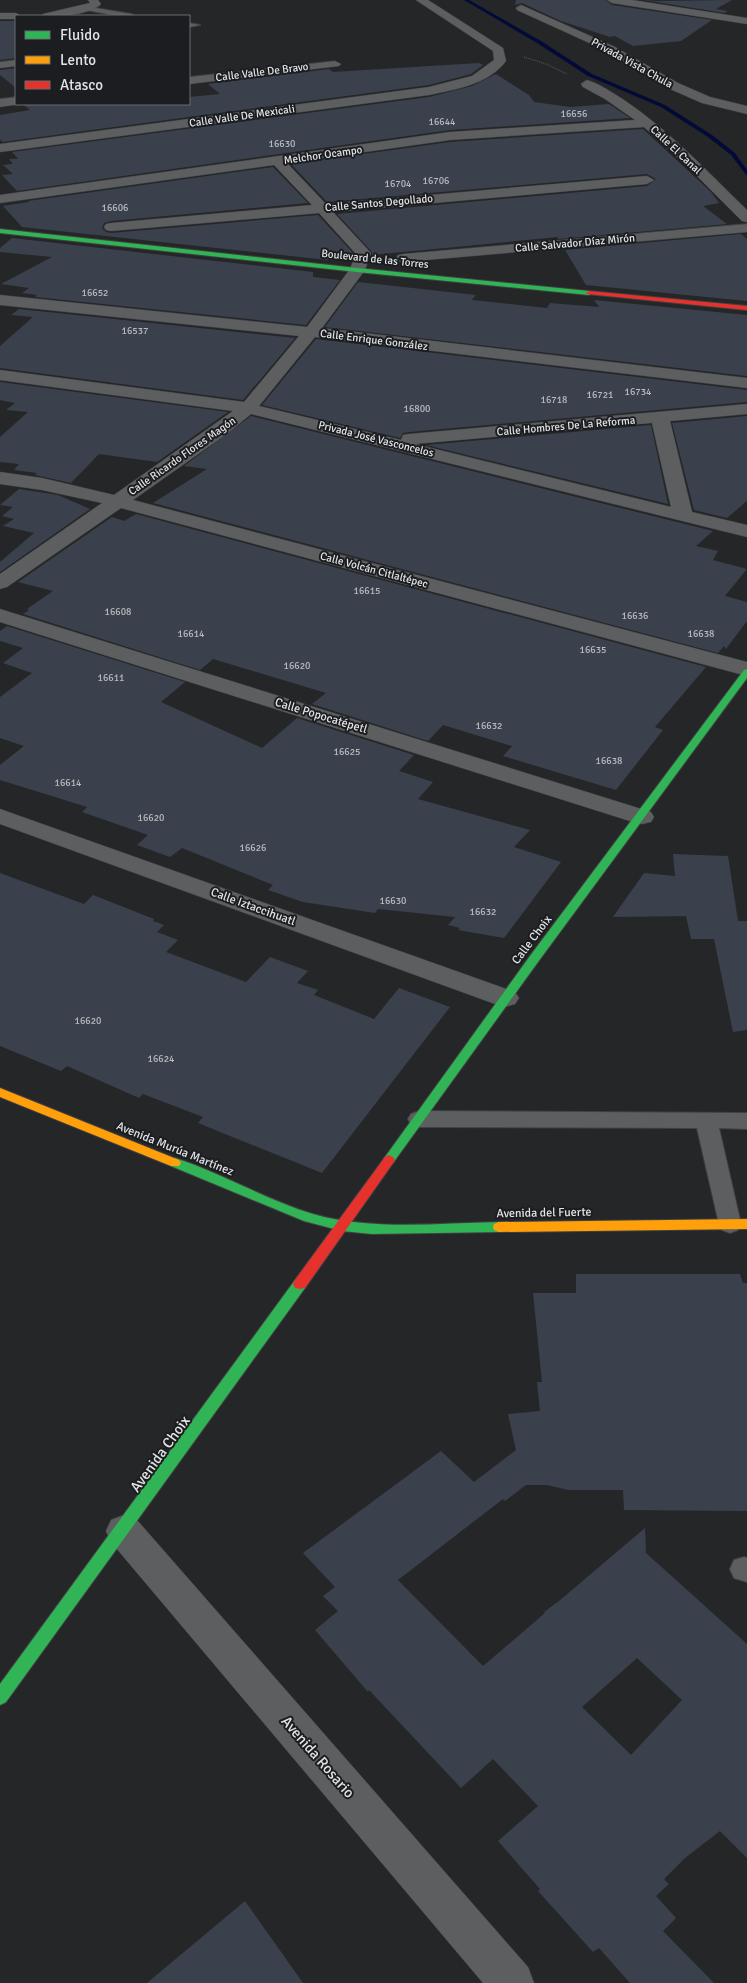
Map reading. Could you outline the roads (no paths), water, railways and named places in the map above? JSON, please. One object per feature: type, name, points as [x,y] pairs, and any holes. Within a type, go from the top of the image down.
[{"type":"street","name":"Calle Valle De Mexicali","points":[[0,148],[429,91],[466,83],[493,70],[500,61],[499,50],[420,0]]},
{"type":"street","points":[[612,0],[747,21]]},
{"type":"street","points":[[51,15],[90,4]]},
{"type":"street","name":"Privada Vista Chula","points":[[521,8],[611,49],[674,86],[706,100],[747,110]]},
{"type":"street","points":[[1,64],[15,63]]},
{"type":"street","name":"Calle Valle De Bravo","points":[[190,81],[335,64]]},
{"type":"street","name":"Calle El Canal","points":[[593,86],[647,123],[747,218]]},
{"type":"street","points":[[0,103],[15,101]]},
{"type":"street","points":[[196,108],[211,120]]},
{"type":"street","name":"Melchor Ocampo","points":[[0,198],[450,136],[647,123]]},
{"type":"street","points":[[278,161],[369,254]]},
{"type":"street","name":"Calle Santos Degollado","points":[[106,226],[647,180]]},
{"type":"street","points":[[106,226],[170,233]]},
{"type":"street","name":"Calle Salvador Díaz Mirón","points":[[398,257],[747,228]]},
{"type":"street","name":"Boulevard de las Torres","points":[[0,231],[357,270],[747,308]]},
{"type":"street","name":"Boulevard de las Torres","points":[[344,251],[369,254]]},
{"type":"street","name":"Calle Ricardo Flores Magón","points":[[0,583],[222,429],[248,408],[311,332],[369,254]]},
{"type":"street","name":"Boulevard de las Torres","points":[[398,257],[471,265]]},
{"type":"street","name":"Calle Enrique González","points":[[0,300],[311,332],[747,383]]},
{"type":"street","name":"Privada José Vasconcelos","points":[[0,375],[248,408],[747,531]]},
{"type":"street","name":"Calle Hombres De La Reforma","points":[[386,442],[747,409]]},
{"type":"street","points":[[660,418],[683,515]]},
{"type":"street","name":"Calle Volcán Citlaltépec","points":[[0,478],[42,484],[116,501],[747,671]]},
{"type":"street","name":"Calle Popocatépetl","points":[[0,615],[642,817]]},
{"type":"street","name":"Calle Choix","points":[[342,1226],[505,998],[642,817],[747,671]]},
{"type":"street","name":"Calle Iztaccihuatl","points":[[0,816],[505,998]]},
{"type":"street","name":"Avenida Murúa Martínez","points":[[0,1092],[309,1218],[342,1226]]},
{"type":"street","name":"Avenida del Fuerte","points":[[342,1226],[372,1229],[738,1224]]},
{"type":"street","name":"Avenida Choix","points":[[0,1697],[124,1531],[342,1226]]},
{"type":"street","name":"Avenida Rosario","points":[[124,1531],[512,1983]]},
{"type":"lane","points":[[90,4],[127,15]]},
{"type":"lane","points":[[419,1118],[747,1121]]},
{"type":"lane","points":[[706,1121],[738,1224]]},
{"type":"waterway","points":[[466,0],[539,42],[590,75],[663,106],[710,136],[733,154],[747,174]]}]
